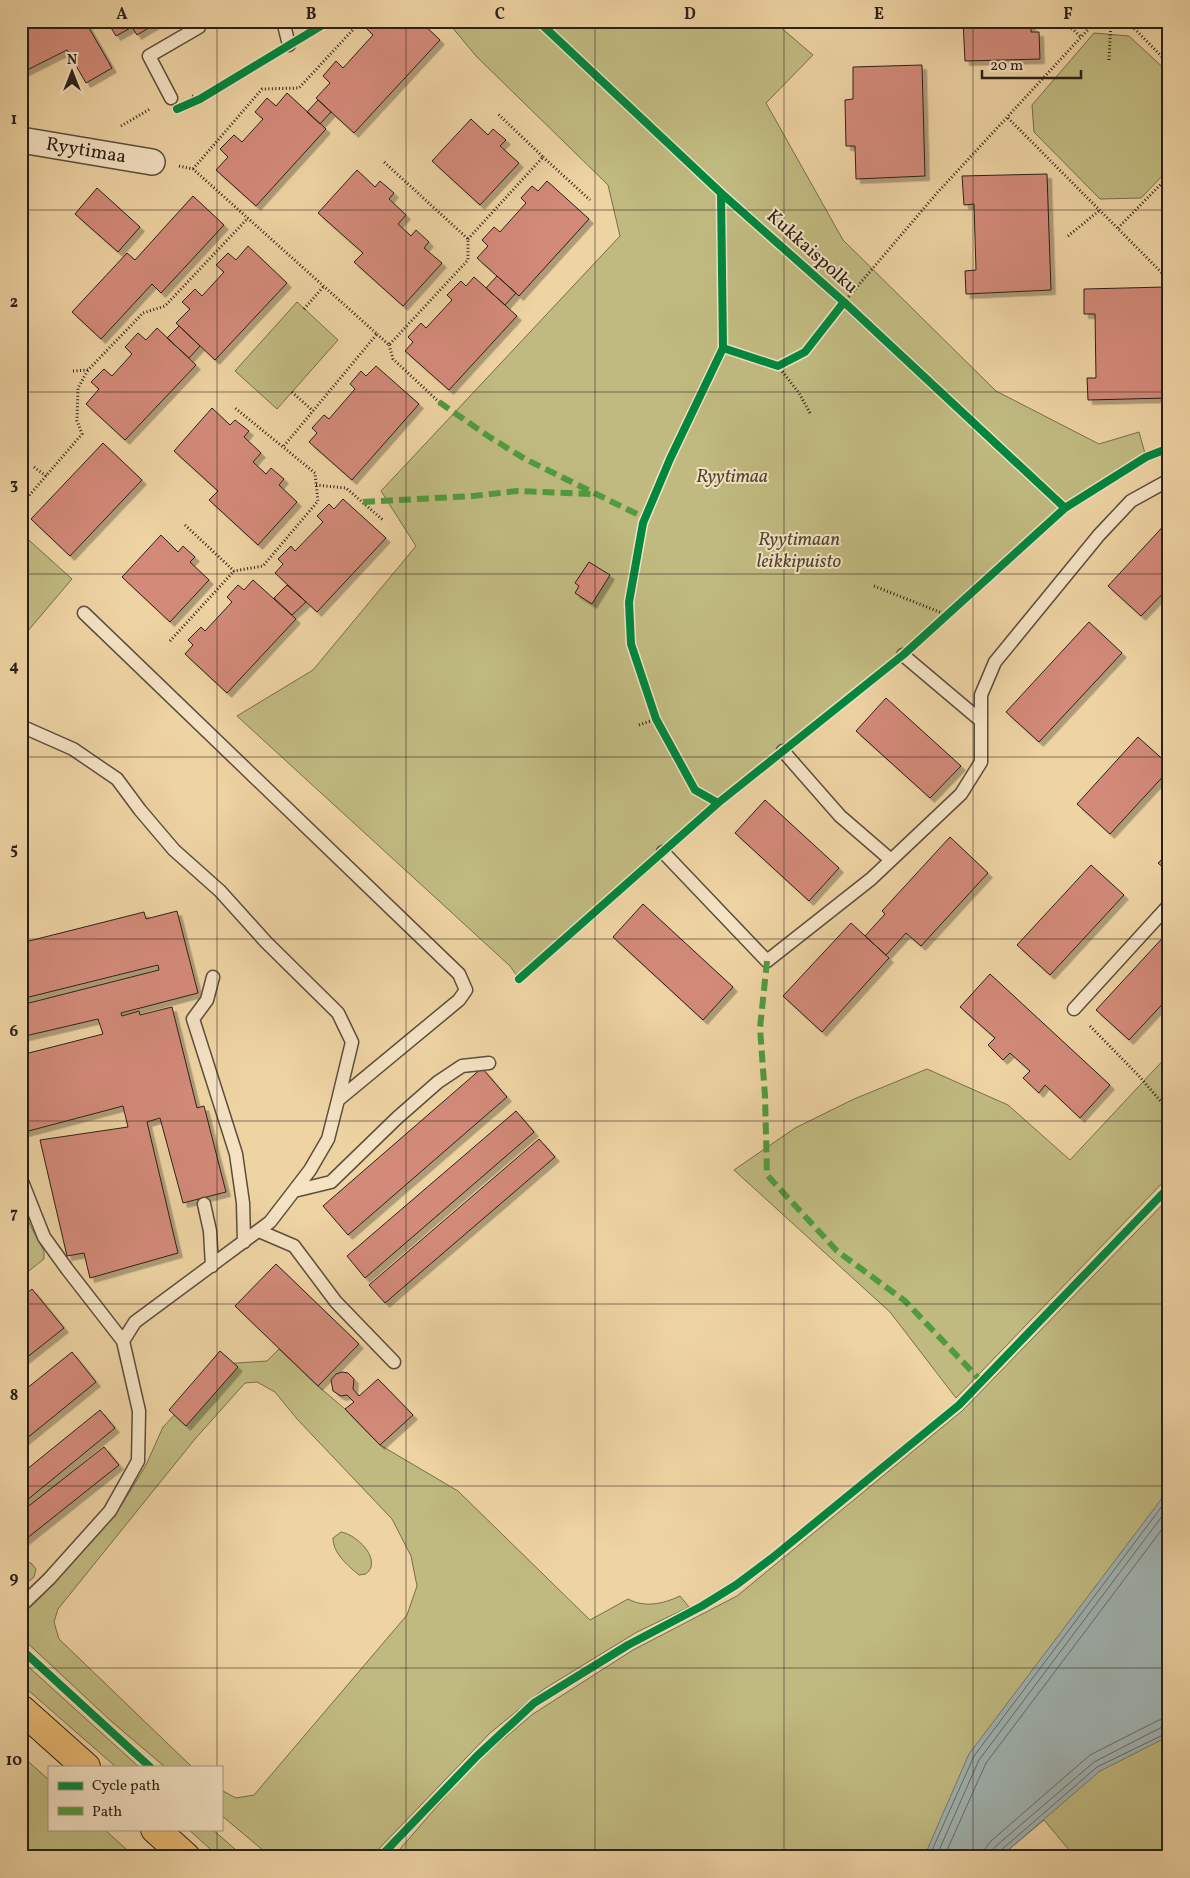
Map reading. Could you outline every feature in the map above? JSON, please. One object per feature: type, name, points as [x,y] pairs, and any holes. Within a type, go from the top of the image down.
[{"type":"main road","points":[[21,1709],[85,1766]]},
{"type":"main road","points":[[156,1830],[186,1857]]},
{"type":"street","name":"Ryytimaa","points":[[21,140],[152,162]]},
{"type":"lane","points":[[283,21],[289,45]]},
{"type":"lane","points":[[171,98],[149,56],[199,27]]},
{"type":"lane","points":[[663,852],[767,961],[871,879],[961,794],[981,762],[981,695],[995,662],[1099,535],[1131,501],[1169,480]]},
{"type":"lane","points":[[84,612],[459,974],[466,990],[459,1000],[338,1100]]},
{"type":"lane","points":[[903,655],[980,720]]},
{"type":"lane","points":[[21,726],[72,749],[117,779],[174,850],[220,891],[266,942],[338,1012],[352,1042],[328,1139],[310,1170],[294,1191],[270,1222],[135,1322],[123,1341]]},
{"type":"lane","points":[[783,751],[840,816],[891,860]]},
{"type":"lane","points":[[1074,1009],[1169,905]]},
{"type":"lane","points":[[213,978],[207,1000],[193,1019],[236,1154],[243,1203],[244,1242]]},
{"type":"lane","points":[[294,1191],[331,1182],[397,1118],[438,1082],[462,1066],[489,1063]]},
{"type":"lane","points":[[21,1179],[44,1237],[66,1269],[123,1341],[139,1412],[138,1461],[110,1511],[49,1579],[21,1606]]},
{"type":"lane","points":[[204,1204],[210,1231],[212,1266]]},
{"type":"lane","points":[[259,1231],[294,1246],[336,1302],[394,1362]]},
{"type":"path","points":[[353,21],[356,27]]},
{"type":"path","points":[[193,169],[262,89],[299,88],[361,21]]},
{"type":"path","points":[[1064,21],[1081,37]]},
{"type":"path","points":[[839,310],[936,193],[1008,118],[1096,21]]},
{"type":"path","points":[[1109,60],[1110,21]]},
{"type":"path","points":[[1127,21],[1169,64]]},
{"type":"path","points":[[114,131],[182,93],[196,100],[208,94]]},
{"type":"path","points":[[496,113],[590,200]]},
{"type":"path","points":[[1008,118],[1169,280]]},
{"type":"path","points":[[389,345],[468,260],[468,239],[543,157]]},
{"type":"path","points":[[152,162],[193,169],[378,334],[389,345],[393,359],[439,402]]},
{"type":"path","points":[[384,162],[468,239]]},
{"type":"path","points":[[1118,228],[1169,176]]},
{"type":"path","points":[[1068,236],[1100,210]]},
{"type":"path","points":[[27,498],[82,434],[77,421],[78,388],[88,370],[143,313],[165,306],[248,218]]},
{"type":"path","points":[[304,309],[324,286]]},
{"type":"path","points":[[283,447],[378,334]]},
{"type":"path","points":[[769,363],[782,365],[810,412]]},
{"type":"path","points":[[72,371],[88,370]]},
{"type":"path","points":[[292,392],[313,411]]},
{"type":"path","points":[[170,641],[234,571],[263,566],[318,501],[315,473],[235,408]]},
{"type":"path","points":[[34,467],[46,476]]},
{"type":"path","points":[[316,485],[346,488],[383,520]]},
{"type":"path","points":[[185,525],[234,571]]},
{"type":"path","points":[[874,586],[947,615]]},
{"type":"path","points":[[940,621],[954,608]]},
{"type":"path","points":[[654,710],[656,719],[661,727]]},
{"type":"path","points":[[639,725],[656,719]]},
{"type":"path","points":[[1074,1009],[1139,1076],[1169,1111]]},
{"type":"green space","name":"Ryytimaa","points":[[447,21],[773,21],[813,55],[766,103],[843,240],[996,391],[1099,444],[1139,432],[1146,457],[1065,508],[897,660],[718,803],[519,979],[510,966],[237,716],[313,670],[416,546],[381,491],[620,236],[608,185],[476,56]]},
{"type":"green space","points":[[1094,33],[1129,36],[1169,73],[1169,169],[1141,198],[1100,199],[1034,132],[1032,105]]},
{"type":"green space","points":[[297,302],[338,340],[277,409],[235,371]]},
{"type":"green space","points":[[21,533],[72,579],[21,639]]},
{"type":"green space","points":[[1169,1054],[1169,1176],[956,1398],[890,1312],[734,1170],[795,1128],[854,1099],[927,1069],[1008,1105],[1070,1160]]},
{"type":"green space","points":[[21,1194],[30,1225],[44,1251],[44,1259],[21,1277]]},
{"type":"green space","points":[[1169,1198],[1169,1857],[1075,1857],[1044,1820],[1000,1857],[393,1857],[473,1765],[533,1714],[633,1650],[737,1596],[962,1411]]},
{"type":"green space","points":[[279,1349],[345,1409],[380,1445],[458,1491],[590,1620],[628,1599],[634,1602],[654,1604],[680,1596],[689,1607],[637,1632],[544,1689],[490,1733],[371,1857],[271,1857],[222,1816],[222,1791],[236,1798],[254,1795],[407,1615],[417,1586],[411,1556],[392,1519],[297,1419],[275,1392],[257,1382],[245,1383],[195,1439],[58,1609],[54,1622],[59,1639],[191,1766],[164,1766],[111,1721],[21,1637],[21,1614],[121,1506],[146,1465],[163,1427],[223,1364],[267,1361]]},
{"type":"green space","points":[[341,1532],[352,1536],[370,1555],[371,1568],[366,1574],[359,1575],[335,1549],[333,1538]]},
{"type":"green space","points":[[21,1560],[31,1563],[36,1569],[34,1577],[21,1588]]},
{"type":"green space","points":[[21,1660],[138,1766],[115,1766],[21,1684]]},
{"type":"green space","points":[[21,1755],[48,1779],[48,1830],[105,1830],[135,1857],[21,1857]]},
{"type":"green space","points":[[189,1830],[213,1830],[244,1857],[219,1857]]},
{"type":"water","points":[[1169,1489],[1169,1736],[1100,1771],[1000,1857],[924,1857],[969,1754]]},
{"type":"building","points":[[21,21],[85,21],[112,68],[86,83],[67,50],[21,73]]},
{"type":"building","points":[[107,21],[160,21],[137,35],[132,27],[116,36]]},
{"type":"building","points":[[370,21],[420,21],[440,40],[354,133],[316,98],[330,83],[323,76],[336,61],[343,68],[373,35],[365,27]]},
{"type":"building","points":[[963,21],[1031,21],[1031,32],[1039,32],[1040,59],[965,61]]},
{"type":"building","points":[[922,65],[925,176],[856,179],[855,146],[846,146],[845,100],[853,99],[853,67]]},
{"type":"building","points":[[287,93],[326,129],[256,206],[216,170],[228,157],[220,149],[234,135],[242,142],[263,119],[255,112],[267,98],[276,106]]},
{"type":"building","points":[[318,100],[331,112],[320,124],[307,112]]},
{"type":"building","points":[[471,119],[488,135],[493,129],[506,140],[500,146],[519,163],[480,205],[432,161]]},
{"type":"building","points":[[357,170],[375,187],[380,181],[394,193],[389,199],[406,215],[398,224],[411,236],[416,230],[429,242],[424,248],[442,263],[403,306],[354,262],[363,253],[318,213]]},
{"type":"building","points":[[1047,174],[1051,290],[966,294],[965,271],[976,270],[974,204],[964,205],[962,176]]},
{"type":"building","points":[[547,181],[589,219],[519,296],[477,258],[488,246],[482,240],[494,227],[500,232],[526,203],[521,198],[532,186],[538,191]]},
{"type":"building","points":[[97,188],[140,227],[118,252],[75,214]]},
{"type":"building","points":[[193,196],[224,225],[161,293],[152,284],[101,339],[72,312],[127,253],[135,260]]},
{"type":"building","points":[[248,246],[287,283],[215,360],[176,323],[190,309],[182,302],[195,289],[202,296],[224,272],[216,265],[228,253],[236,260]]},
{"type":"building","points":[[497,276],[516,293],[505,305],[486,288]]},
{"type":"building","points":[[474,277],[517,316],[449,390],[405,351],[413,342],[408,337],[421,323],[426,328],[452,300],[447,295],[461,281],[466,286]]},
{"type":"building","points":[[1166,287],[1168,398],[1088,400],[1087,378],[1096,378],[1095,314],[1084,314],[1084,289]]},
{"type":"building","points":[[179,326],[200,346],[189,358],[167,338]]},
{"type":"building","points":[[157,328],[196,365],[125,440],[86,404],[99,389],[91,382],[104,369],[112,376],[132,354],[125,347],[138,333],[146,340]]},
{"type":"building","points":[[376,366],[419,404],[352,480],[309,442],[317,433],[312,428],[324,415],[329,419],[355,389],[350,384],[361,371],[366,376]]},
{"type":"building","points":[[212,408],[230,425],[235,420],[249,431],[244,437],[261,453],[253,462],[266,474],[271,468],[284,479],[279,485],[297,502],[258,545],[209,500],[218,491],[174,451]]},
{"type":"building","points":[[103,443],[142,480],[70,556],[31,519]]},
{"type":"building","points":[[343,499],[386,538],[317,612],[275,573],[283,564],[278,559],[291,546],[295,551],[323,522],[317,516],[329,504],[334,509]]},
{"type":"building","points":[[1169,520],[1169,587],[1141,616],[1108,586]]},
{"type":"building","points":[[161,535],[178,552],[183,546],[195,557],[190,562],[209,580],[170,622],[122,577]]},
{"type":"building","points":[[589,562],[610,575],[592,604],[575,593],[579,586],[575,583]]},
{"type":"building","points":[[253,580],[296,619],[227,693],[185,654],[193,645],[188,640],[201,627],[205,631],[232,602],[227,597],[238,585],[244,590]]},
{"type":"building","points":[[287,585],[306,602],[292,615],[274,598]]},
{"type":"building","points":[[1089,622],[1122,653],[1039,742],[1006,712]]},
{"type":"building","points":[[886,698],[961,766],[930,798],[856,731]]},
{"type":"building","points":[[1138,737],[1169,765],[1169,770],[1110,834],[1077,804]]},
{"type":"building","points":[[765,800],[839,868],[809,901],[735,833]]},
{"type":"building","points":[[950,837],[988,873],[921,946],[906,933],[886,955],[865,936],[885,914],[882,911]]},
{"type":"building","points":[[1169,853],[1169,873],[1158,863]]},
{"type":"building","points":[[1091,865],[1124,895],[1050,975],[1017,945]]},
{"type":"building","points":[[643,904],[733,987],[703,1020],[613,937]]},
{"type":"building","points":[[177,911],[198,993],[121,1013],[122,1016],[139,1011],[140,1015],[172,1007],[197,1108],[204,1106],[226,1192],[183,1203],[160,1118],[147,1122],[178,1253],[90,1278],[84,1253],[67,1256],[40,1140],[128,1127],[123,1106],[21,1133],[21,1055],[103,1034],[98,1019],[21,1037],[21,1005],[159,970],[158,965],[21,999],[21,943],[144,912],[146,919]]},
{"type":"building","points":[[851,923],[889,958],[822,1032],[783,996]]},
{"type":"building","points":[[1169,931],[1169,997],[1129,1040],[1096,1010]]},
{"type":"building","points":[[990,974],[1110,1085],[1080,1118],[1045,1085],[1039,1093],[1023,1078],[1030,1071],[1010,1053],[1003,1060],[988,1045],[995,1038],[960,1007]]},
{"type":"building","points":[[482,1068],[507,1097],[348,1235],[323,1206]]},
{"type":"building","points":[[516,1111],[534,1132],[365,1278],[347,1256]]},
{"type":"building","points":[[539,1139],[555,1157],[385,1303],[369,1285]]},
{"type":"building","points":[[276,1264],[359,1344],[318,1386],[235,1306]]},
{"type":"building","points":[[32,1289],[64,1328],[21,1362],[21,1298]]},
{"type":"building","points":[[220,1351],[238,1367],[186,1426],[169,1410]]},
{"type":"building","points":[[72,1352],[96,1382],[21,1443],[21,1393]]},
{"type":"building","points":[[348,1373],[354,1379],[353,1389],[359,1396],[378,1379],[413,1415],[380,1445],[345,1409],[354,1402],[347,1395],[341,1396],[333,1391],[331,1380],[336,1374]]},
{"type":"building","points":[[100,1410],[115,1428],[21,1505],[21,1474]]},
{"type":"building","points":[[104,1447],[119,1465],[21,1543],[21,1512]]},
{"type":"marked path","points":[[439,402],[525,459],[645,518]]},
{"type":"marked path","points":[[363,502],[473,496],[517,491],[592,494]]},
{"type":"marked path","points":[[767,961],[760,1028],[765,1096],[767,1175],[837,1251],[905,1301],[982,1382]]},
{"type":"cycle path","points":[[177,109],[200,99],[329,21]]},
{"type":"cycle path","name":"Kukkaispolku","points":[[538,21],[721,193],[844,302],[1065,508]]},
{"type":"cycle path","points":[[718,803],[695,790],[656,719],[631,644],[629,602],[643,523],[670,459],[723,348],[721,193]]},
{"type":"cycle path","name":"Kukkaispolku","points":[[723,348],[778,366],[805,352],[844,302]]},
{"type":"cycle path","points":[[519,979],[718,803],[903,655],[1065,508],[1146,457],[1169,448]]},
{"type":"cycle path","points":[[380,1857],[477,1756],[534,1703],[628,1645],[702,1606],[736,1585],[772,1558],[959,1405],[1169,1187]]},
{"type":"cycle path","points":[[21,1649],[149,1766]]},
{"type":"park label","name":"Ryytimaan leikkipuisto","points":[[799,551]]}]
